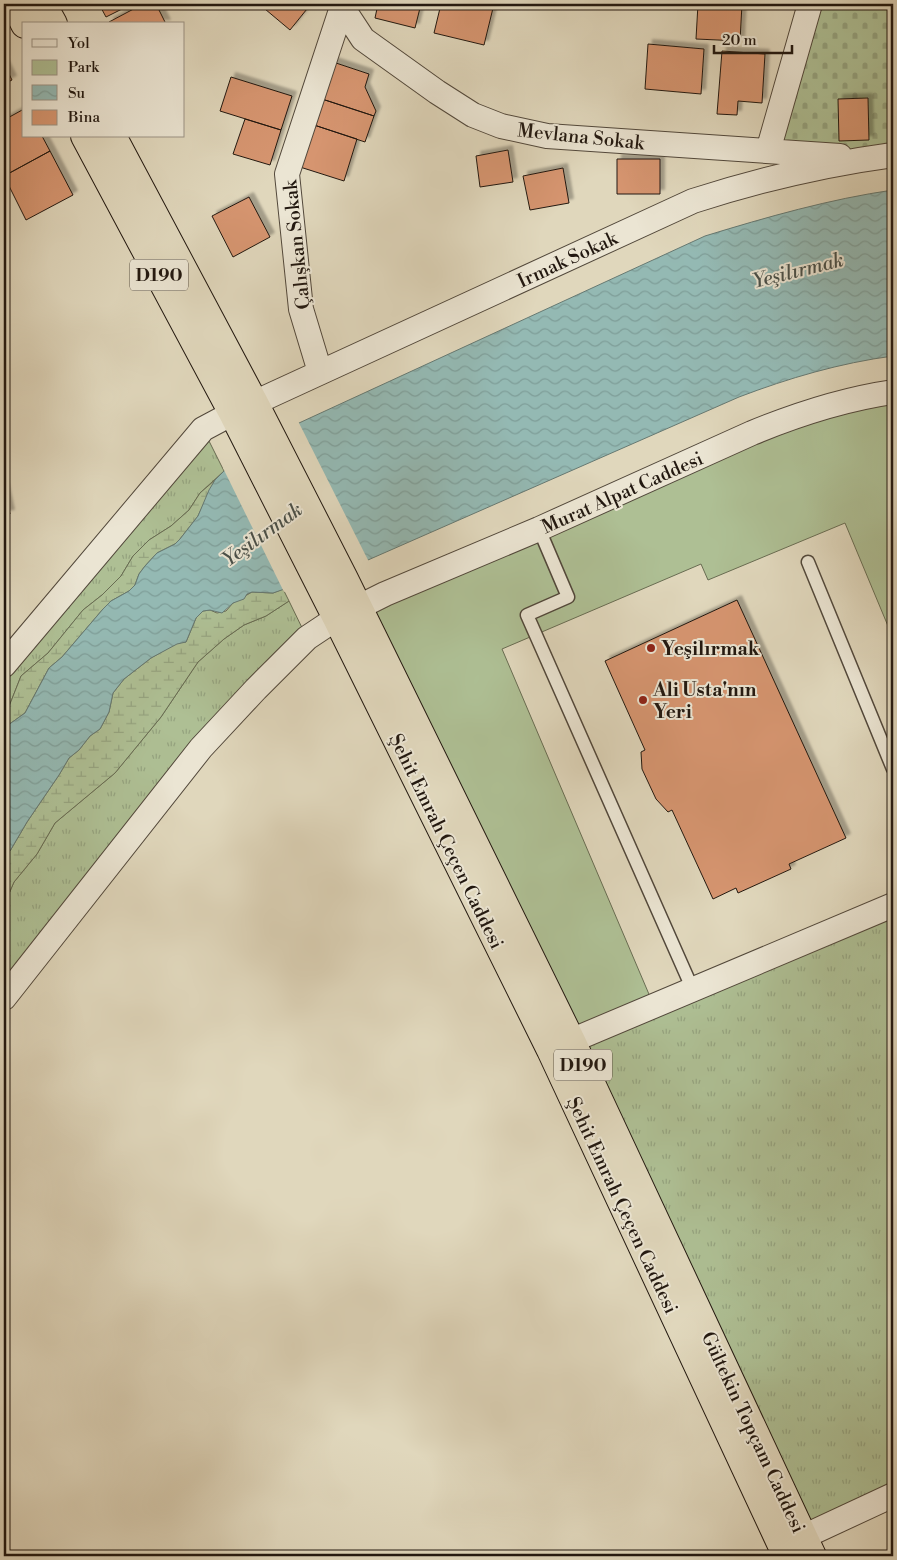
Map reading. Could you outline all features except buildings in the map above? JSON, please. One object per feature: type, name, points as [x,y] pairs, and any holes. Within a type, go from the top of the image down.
[{"type":"highway","points":[[14,4],[24,22]]},
{"type":"highway","points":[[42,4],[52,22]]},
{"type":"highway","name":"D190","points":[[86,138],[243,408]]},
{"type":"highway","name":"D190","points":[[113,138],[243,408],[347,613]]},
{"type":"highway","name":"Gültekin Topçam Caddesi","points":[[347,613],[561,1046],[801,1550]]},
{"type":"street","points":[[768,151],[810,4]]},
{"type":"street","name":"Mevlana Sokak","points":[[342,5],[363,39],[437,92],[473,115],[501,126],[546,136],[866,158]]},
{"type":"street","name":"Çalışkan Sokak","points":[[320,372],[301,309],[287,174],[342,5]]},
{"type":"street","name":"Irmak Sokak","points":[[4,665],[203,429],[320,372],[693,201],[745,184],[893,154]]},
{"type":"street","name":"Murat Alpat Caddesi","points":[[4,998],[206,742],[307,638],[347,613],[385,594],[540,529],[788,418],[847,401],[893,392]]},
{"type":"street","points":[[561,1046],[893,905]]},
{"type":"street","points":[[801,1550],[893,1495]]},
{"type":"lane","points":[[540,529],[568,597],[527,615],[693,990]]},
{"type":"lane","points":[[808,562],[893,769]]},
{"type":"green space","points":[[810,4],[893,4],[893,155],[768,151]]},
{"type":"green space","points":[[893,392],[893,638],[845,523],[708,580],[701,564],[502,649],[654,1006],[571,1041],[357,608],[752,433]]},
{"type":"green space","points":[[203,429],[224,471],[200,493],[189,510],[171,526],[149,540],[133,556],[121,576],[83,610],[48,653],[21,676],[8,709],[4,713],[4,665]]},
{"type":"green space","points":[[215,480],[198,516],[180,539],[175,544],[157,553],[139,574],[135,585],[129,591],[111,601],[103,609],[62,657],[49,668],[25,713],[4,728],[4,713],[8,709],[21,676],[48,653],[83,610],[121,576],[133,556],[149,540],[171,526],[189,510],[200,493]]},
{"type":"green space","points":[[283,589],[289,601],[266,616],[244,625],[224,639],[198,662],[161,717],[115,773],[55,823],[37,854],[14,882],[4,905],[4,855],[10,851],[69,758],[79,750],[90,736],[100,729],[109,712],[113,693],[124,679],[151,658],[177,643],[186,642],[196,618],[203,611],[210,610],[217,613],[226,611],[233,603],[252,592],[273,593]]},
{"type":"green space","points":[[289,601],[307,638],[4,998],[4,905],[14,882],[37,854],[55,823],[115,773],[161,717],[198,662],[224,639],[244,625],[266,616]]},
{"type":"green space","points":[[893,905],[893,1495],[803,1537],[571,1041]]},
{"type":"water","points":[[893,190],[893,356],[815,372],[739,397],[368,560],[273,593],[252,592],[247,594],[244,599],[233,603],[222,613],[210,610],[203,611],[196,618],[186,642],[177,644],[151,658],[124,679],[113,693],[109,712],[100,729],[90,736],[79,750],[69,758],[10,851],[4,855],[4,728],[25,713],[49,668],[62,657],[103,609],[111,601],[129,591],[135,585],[139,574],[157,553],[175,544],[180,539],[198,516],[215,480],[224,471],[299,423],[705,236],[799,209]]},
{"type":"pier","points":[[298,421],[369,562],[284,592],[223,468]]},
{"type":"place","name":"Yeşilırmak","points":[[651,648]]},
{"type":"place","name":"Ali Usta'nın Yeri","points":[[643,700]]}]
